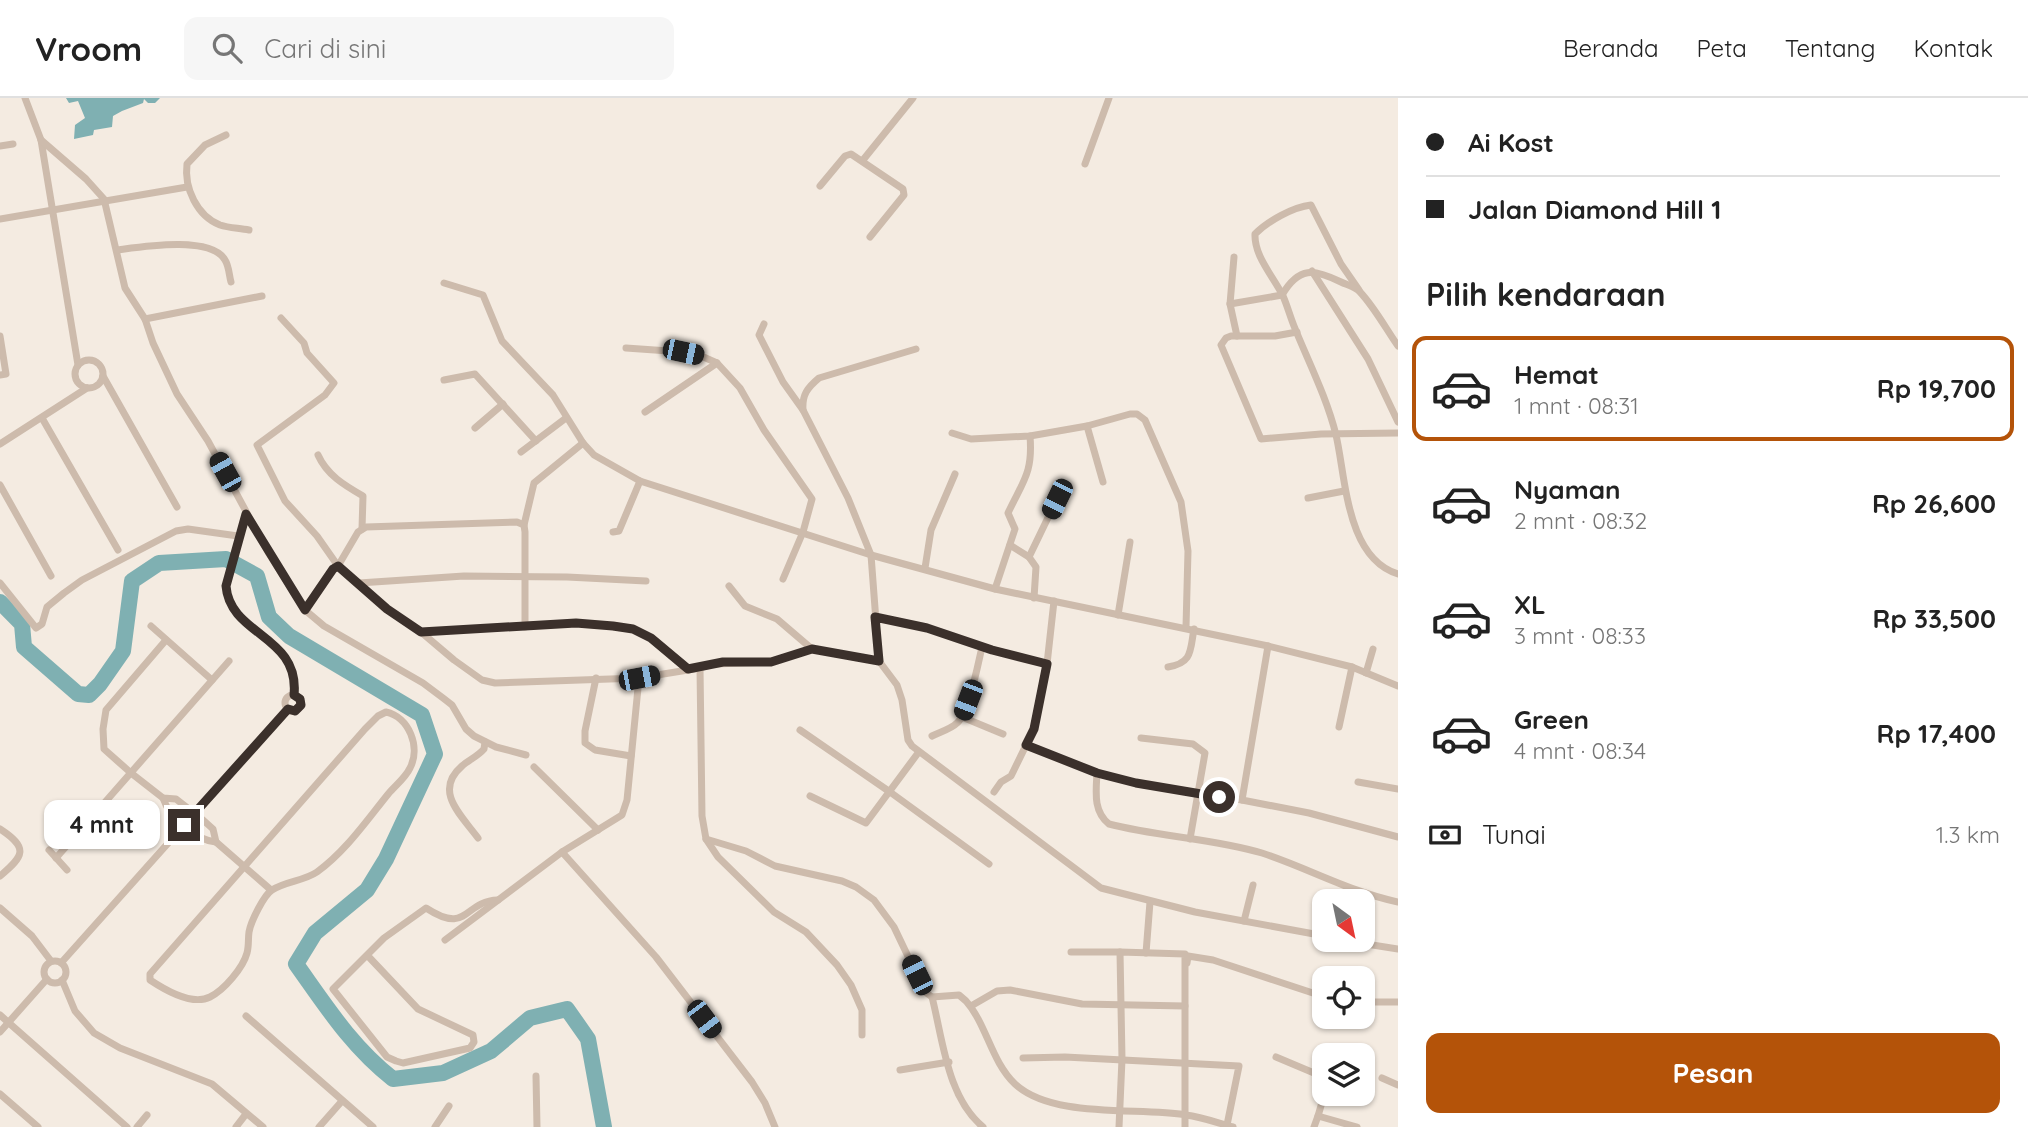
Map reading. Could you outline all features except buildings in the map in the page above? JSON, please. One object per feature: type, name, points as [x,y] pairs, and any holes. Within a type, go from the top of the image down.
[{"type":"street","points":[[25,98],[41,140],[78,365],[76,379],[82,386],[87,387]]},
{"type":"street","points":[[863,160],[913,98]]},
{"type":"street","points":[[1085,164],[1109,98]]},
{"type":"street","points":[[226,135],[205,145],[187,164],[187,187],[199,208],[213,221],[223,226],[248,230]]},
{"type":"street","points":[[41,140],[86,179],[104,199],[125,288],[145,318],[153,343],[177,394],[208,441],[246,514],[305,610],[324,626],[433,690],[452,705],[466,729],[485,742],[526,755]]},
{"type":"street","points":[[0,146],[13,144]]},
{"type":"street","points":[[820,186],[845,156],[853,154],[903,189],[905,192],[870,237]]},
{"type":"street","points":[[0,219],[104,199],[187,187]]},
{"type":"street","points":[[1398,346],[1341,264],[1314,208],[1308,205],[1255,233],[1256,244],[1282,295],[1336,434],[1344,492],[1356,531],[1378,562],[1398,574]]},
{"type":"street","points":[[117,250],[182,243],[202,247],[220,254],[225,259],[230,282]]},
{"type":"street","points":[[1234,257],[1230,304],[1237,336]]},
{"type":"street","points":[[1230,304],[1282,295],[1296,276],[1312,271],[1359,290]]},
{"type":"street","points":[[1312,271],[1368,359],[1398,422]]},
{"type":"street","points":[[444,283],[482,295],[502,341],[553,395],[583,443],[594,455],[640,481],[871,555],[995,589],[1268,646],[1352,667],[1398,686]]},
{"type":"street","points":[[145,318],[262,296]]},
{"type":"street","points":[[281,318],[334,383],[316,402],[257,445],[285,500],[317,536],[338,566],[387,609],[482,680],[495,683],[639,678],[723,662],[771,662],[812,649],[879,661]]},
{"type":"street","points":[[764,324],[759,335],[783,382],[803,410],[848,498],[871,555],[879,661],[897,685],[908,740],[918,753],[1101,888],[1150,902],[1312,934]]},
{"type":"street","points":[[1297,332],[1275,336],[1237,336],[1226,338],[1221,345],[1261,439],[1398,433]]},
{"type":"street","points":[[0,336],[6,374],[0,375]]},
{"type":"street","points":[[626,348],[699,355],[717,363],[740,388],[764,430],[812,499],[803,532],[783,579]]},
{"type":"street","points":[[803,410],[804,394],[819,378],[916,349]]},
{"type":"street","points":[[78,365],[86,360],[95,361],[102,367],[103,376],[177,507]]},
{"type":"street","points":[[645,412],[717,363]]},
{"type":"street","points":[[444,380],[475,374],[536,441]]},
{"type":"street","points":[[0,444],[87,387],[97,385],[103,376]]},
{"type":"street","points":[[475,428],[503,404]]},
{"type":"street","points":[[952,433],[971,439],[1030,436],[1087,426],[1130,414],[1137,414],[1145,420],[1181,502],[1186,526],[1190,628],[1187,659],[1180,665],[1168,667]]},
{"type":"street","points":[[42,418],[118,550]]},
{"type":"street","points":[[521,452],[566,418]]},
{"type":"street","points":[[1087,426],[1103,482]]},
{"type":"street","points":[[995,589],[1015,529],[1008,513],[1029,471],[1030,436]]},
{"type":"street","points":[[526,627],[524,525],[534,482],[583,443]]},
{"type":"street","points":[[305,610],[362,529],[363,496],[337,480],[322,464],[318,455]]},
{"type":"street","points":[[925,568],[931,530],[956,474]]},
{"type":"street","points":[[613,532],[619,531],[640,481]]},
{"type":"street","points":[[0,485],[51,576]]},
{"type":"street","points":[[1308,498],[1344,492]]},
{"type":"street","points":[[1029,557],[1057,499]]},
{"type":"street","points":[[246,514],[226,586],[227,597],[233,610],[288,659],[296,681],[294,695]]},
{"type":"street","points":[[362,529],[371,526],[441,523],[517,522],[524,525]]},
{"type":"street","points":[[0,583],[36,628],[42,624],[47,607],[82,580],[176,531],[188,529],[238,536]]},
{"type":"street","points":[[1118,615],[1130,542]]},
{"type":"street","points":[[1010,545],[1029,557],[1036,567],[1038,574],[1034,598]]},
{"type":"street","points":[[359,583],[464,576],[646,581]]},
{"type":"street","points":[[729,586],[745,606],[777,619],[812,649]]},
{"type":"street","points":[[994,792],[1011,776],[1034,729],[1047,664],[1054,601]]},
{"type":"street","points":[[875,617],[927,628],[982,647],[1047,664]]},
{"type":"street","points":[[421,632],[576,623],[633,629],[651,638],[688,669]]},
{"type":"street","points":[[152,626],[212,680]]},
{"type":"street","points":[[166,639],[104,715],[104,749],[163,798],[171,813],[184,825],[204,840],[216,842],[271,890]]},
{"type":"street","points":[[1242,800],[1268,646]]},
{"type":"street","points":[[932,736],[957,723],[962,717],[982,647]]},
{"type":"street","points":[[1366,673],[1373,649]]},
{"type":"street","points":[[56,858],[229,661]]},
{"type":"street","points":[[1339,727],[1352,667]]},
{"type":"street","points":[[700,668],[702,816],[706,839],[718,857],[758,897],[774,912],[806,932],[837,965],[862,1010],[862,1035]]},
{"type":"street","points":[[596,678],[585,743],[595,750],[631,756]]},
{"type":"street","points":[[445,940],[562,852],[622,815],[626,808],[639,678]]},
{"type":"street","points":[[288,709],[286,699],[294,695]]},
{"type":"street","points":[[288,709],[295,711],[301,705],[300,699],[294,695]]},
{"type":"street","points":[[61,962],[288,709]]},
{"type":"street","points":[[386,712],[395,714],[405,723],[411,735],[414,752],[410,768],[355,835],[319,870],[308,877],[271,890],[253,920],[244,961],[214,995],[204,1000],[193,999],[152,982],[150,974],[243,867],[378,716],[386,712]]},
{"type":"street","points":[[962,717],[1003,734]]},
{"type":"street","points":[[800,730],[989,864]]},
{"type":"street","points":[[1141,738],[1193,744],[1204,750],[1190,839]]},
{"type":"street","points":[[478,838],[449,797],[448,788],[454,774],[484,749],[485,742]]},
{"type":"street","points":[[1026,745],[1097,773],[1136,783],[1309,813],[1398,837]]},
{"type":"street","points":[[810,796],[866,823],[918,753]]},
{"type":"street","points":[[534,767],[598,830]]},
{"type":"street","points":[[1097,773],[1095,798],[1100,813],[1107,822],[1156,835],[1260,853],[1368,895],[1398,902]]},
{"type":"street","points":[[1358,782],[1398,789]]},
{"type":"street","points":[[163,798],[176,799],[195,813],[213,829],[216,842]]},
{"type":"street","points":[[0,829],[18,842],[21,854],[18,861],[0,876]]},
{"type":"street","points":[[706,839],[746,851],[775,866],[842,881],[874,900],[894,927],[925,992],[932,997],[959,995],[971,1006],[999,1063],[1016,1085],[1032,1095],[1065,1105],[1186,1115],[1230,1126],[1239,1066],[1122,1059],[1023,1058]]},
{"type":"street","points":[[49,850],[67,870]]},
{"type":"street","points":[[562,852],[656,957],[752,1082],[775,1127]]},
{"type":"street","points":[[1244,921],[1253,885]]},
{"type":"street","points":[[367,955],[418,1009],[473,1035],[474,1042],[470,1048],[403,1063],[387,1057],[333,989],[384,937],[426,908],[452,920],[464,917],[488,900],[498,900]]},
{"type":"street","points":[[1146,953],[1150,902]]},
{"type":"street","points":[[0,908],[32,936],[51,961],[61,962]]},
{"type":"street","points":[[1376,946],[1398,949]]},
{"type":"street","points":[[1071,952],[1185,954],[1185,1127]]},
{"type":"street","points":[[1119,1127],[1122,1059],[1120,952]]},
{"type":"street","points":[[1185,983],[1187,958],[1193,956],[1312,993]]},
{"type":"street","points":[[51,961],[44,968],[44,974],[54,983],[62,980],[66,973],[61,962]]},
{"type":"street","points":[[0,1031],[47,979]]},
{"type":"street","points":[[62,980],[75,1011],[94,1033],[120,1048],[212,1084],[263,1127]]},
{"type":"street","points":[[971,1006],[997,991],[1010,990],[1082,1004],[1185,1006]]},
{"type":"street","points":[[932,997],[953,1082],[961,1099],[983,1127]]},
{"type":"street","points":[[1375,1002],[1398,1002]]},
{"type":"street","points":[[0,1015],[127,1127]]},
{"type":"street","points":[[246,1016],[373,1127]]},
{"type":"street","points":[[1276,1057],[1312,1072]]},
{"type":"street","points":[[900,1070],[949,1062]]},
{"type":"street","points":[[536,1076],[537,1127]]},
{"type":"street","points":[[1382,1078],[1398,1085]]},
{"type":"street","points":[[0,1094],[38,1127]]},
{"type":"street","points":[[319,1127],[342,1101]]},
{"type":"street","points":[[435,1127],[449,1106]]},
{"type":"street","points":[[1314,1127],[1321,1106]]},
{"type":"street","points":[[236,1127],[246,1114]]},
{"type":"street","points":[[136,1127],[146,1115]]},
{"type":"street","points":[[1318,1116],[1357,1127]]},
{"type":"water","points":[[66,98],[160,98],[155,103],[148,103],[144,99],[143,103],[113,116],[112,127],[94,130],[93,135],[74,139],[75,125],[85,118],[78,101],[69,103]]},
{"type":"waterway","points":[[0,602],[22,624],[24,647],[78,694],[89,695],[123,651],[132,581],[159,563],[226,559],[257,576],[269,617],[289,636],[422,715],[435,754],[386,859],[367,890],[315,933],[296,964],[352,1039],[393,1079],[443,1073],[491,1051],[530,1018],[567,1009],[588,1039],[604,1127]]},
{"type":"route","points":[[184,825],[288,709],[295,711],[301,705],[299,697],[294,695],[296,681],[288,659],[233,610],[227,597],[226,586],[246,514],[305,610],[333,569],[338,566],[387,609],[421,632],[576,623],[613,626],[633,629],[651,638],[688,669],[723,662],[771,662],[812,649],[879,661],[875,617],[927,628],[992,650],[1047,664],[1034,729],[1026,745],[1097,773],[1136,783],[1219,797]]}]
